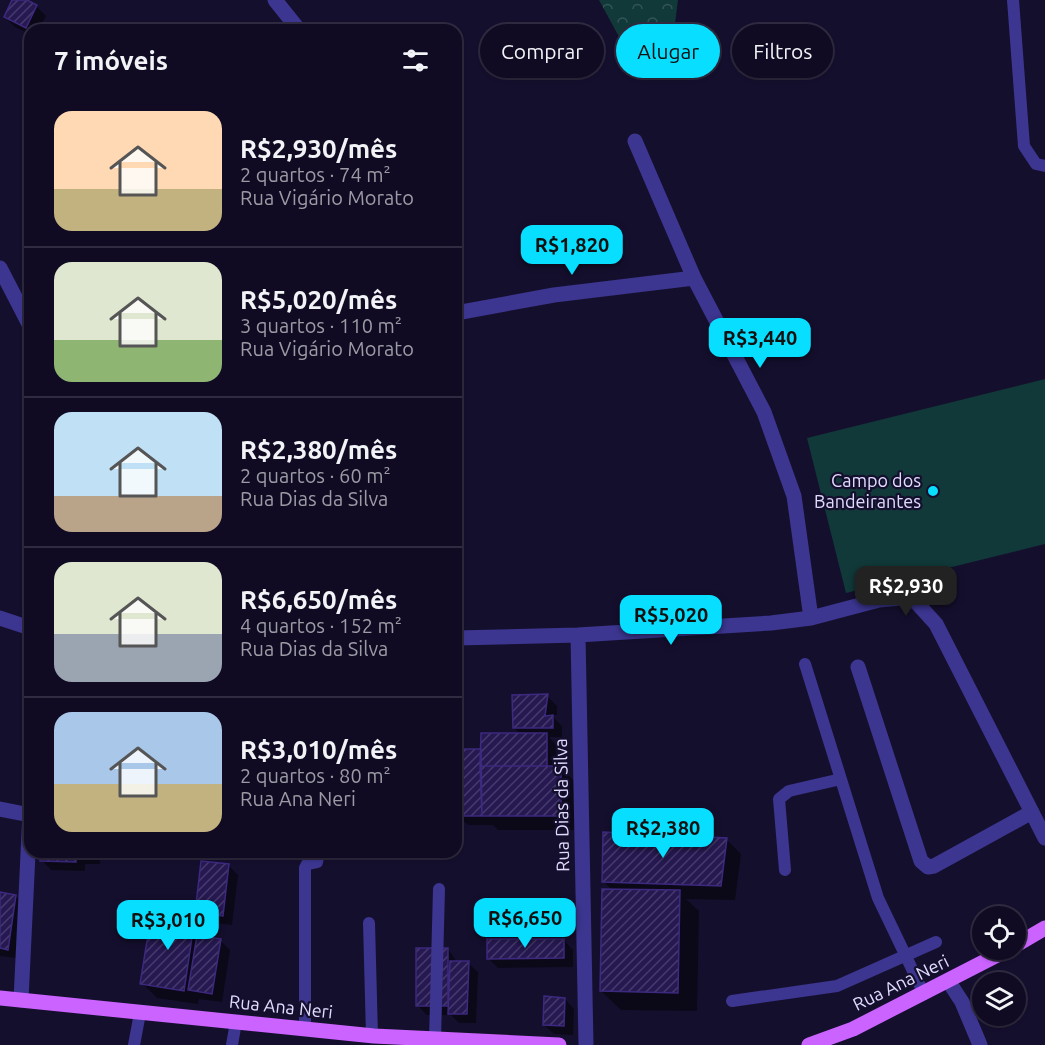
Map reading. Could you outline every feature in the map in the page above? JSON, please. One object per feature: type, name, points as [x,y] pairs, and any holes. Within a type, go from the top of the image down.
[{"type":"main road","points":[[1026,939],[1045,928]]},
{"type":"main road","name":"Rua Ana Neri","points":[[815,1044],[853,1029],[989,960]]},
{"type":"main road","name":"Rua Ana Neri","points":[[0,998],[305,1028],[354,1040],[372,1036],[559,1045]]},
{"type":"street","points":[[275,0],[294,24]]},
{"type":"street","points":[[635,141],[694,278],[764,412],[794,496],[811,618]]},
{"type":"street","points":[[0,268],[24,314]]},
{"type":"street","points":[[462,312],[554,296],[694,278]]},
{"type":"street","points":[[462,638],[578,635],[811,618],[879,600],[901,598],[916,602],[936,624],[1045,838]]},
{"type":"street","points":[[0,618],[24,626]]},
{"type":"street","name":"Rua Dias da Silva","points":[[578,635],[586,1045]]},
{"type":"street","points":[[858,667],[921,861],[928,867],[934,866],[1032,812]]},
{"type":"street","points":[[0,809],[24,813]]},
{"type":"street","points":[[21,1000],[28,858]]},
{"type":"street","points":[[949,982],[962,1002],[980,1045]]},
{"type":"lane","points":[[1013,0],[1024,146],[1036,164],[1045,166]]},
{"type":"lane","points":[[805,664],[878,898],[924,994]]},
{"type":"lane","points":[[784,870],[779,799],[789,792],[841,779]]},
{"type":"lane","points":[[305,1028],[305,868],[306,864],[317,861],[318,858]]},
{"type":"lane","points":[[435,1039],[439,889]]},
{"type":"lane","points":[[369,923],[372,1036]]},
{"type":"lane","points":[[732,1001],[837,986],[936,942]]},
{"type":"lane","points":[[134,1045],[140,1013]]},
{"type":"lane","points":[[232,1045],[236,1022]]},
{"type":"green space","points":[[599,0],[678,0],[675,24],[616,24],[616,31]]},
{"type":"green space","name":"Campo dos Bandeirantes","points":[[1045,379],[1045,544],[846,593],[807,438]]},
{"type":"building","points":[[12,0],[27,0],[37,5],[28,24],[24,24],[24,27],[4,17]]},
{"type":"building","points":[[548,694],[545,716],[553,715],[553,728],[513,728],[512,695]]},
{"type":"building","points":[[481,733],[547,733],[547,766],[480,766]]},
{"type":"building","points":[[462,749],[481,749],[482,816],[462,816]]},
{"type":"building","points":[[480,766],[561,766],[561,816],[482,816]]},
{"type":"building","points":[[603,832],[727,838],[721,886],[602,882]]},
{"type":"building","points":[[40,858],[76,858],[76,862],[40,861]]},
{"type":"building","points":[[201,861],[229,864],[223,916],[195,913]]},
{"type":"building","points":[[602,889],[680,890],[678,993],[600,991]]},
{"type":"building","points":[[0,892],[16,895],[8,950],[0,948]]},
{"type":"building","points":[[152,910],[195,917],[184,991],[140,984]]},
{"type":"building","points":[[197,935],[221,939],[212,994],[188,990]]},
{"type":"building","points":[[487,939],[564,939],[564,958],[487,959]]},
{"type":"building","points":[[416,948],[448,948],[448,1006],[416,1006]]},
{"type":"building","points":[[450,961],[469,961],[467,1014],[448,1014]]},
{"type":"building","points":[[544,996],[565,998],[564,1026],[543,1025]]},
{"type":"place","name":"Campo dos Bandeirantes","points":[[933,491]]}]
